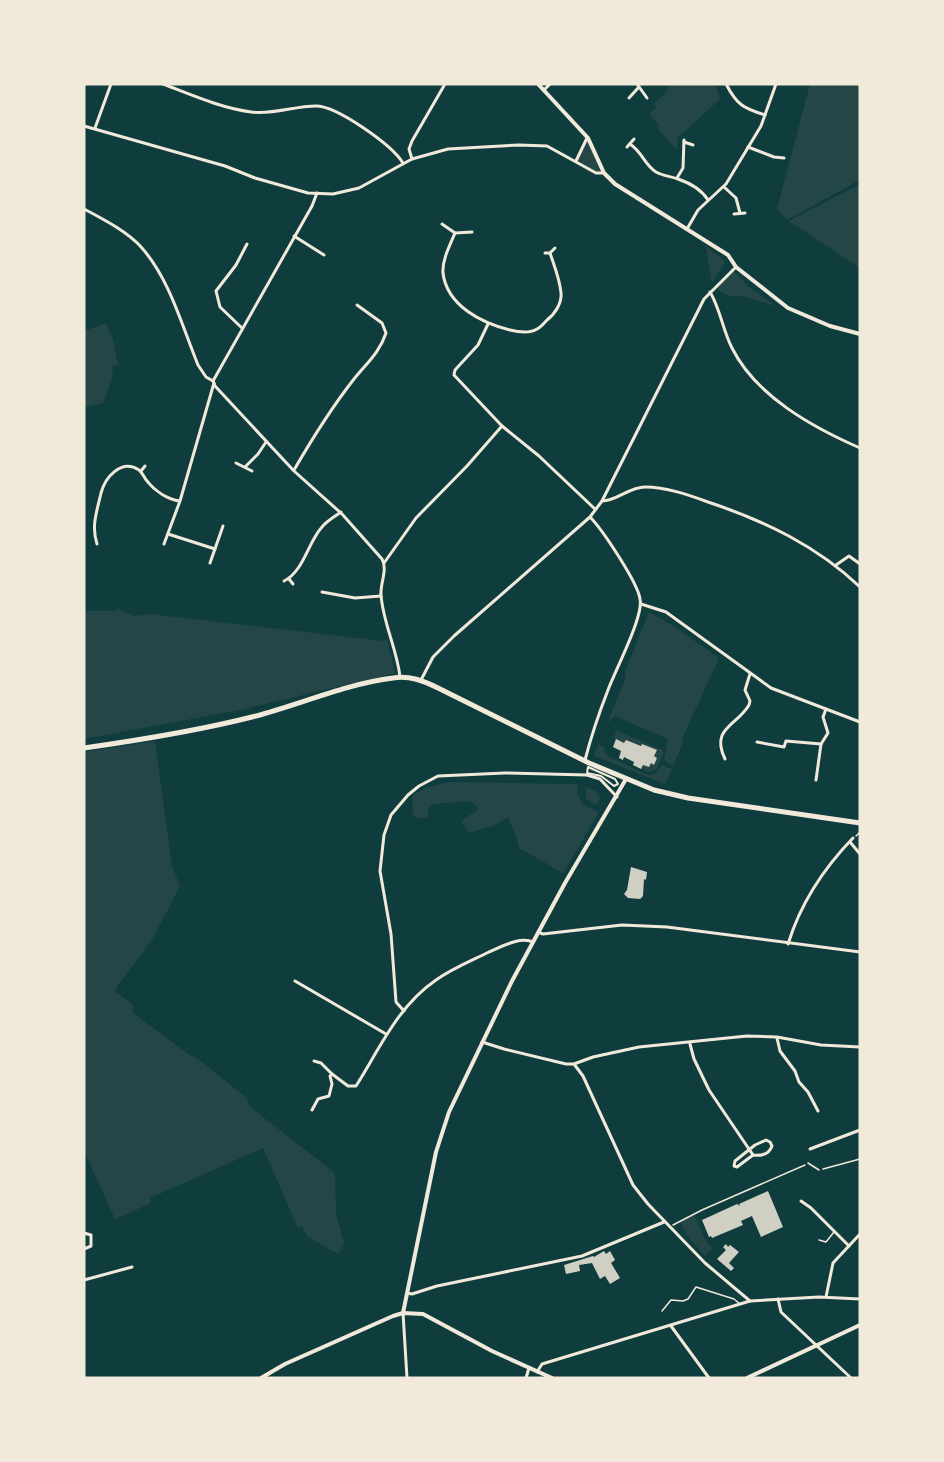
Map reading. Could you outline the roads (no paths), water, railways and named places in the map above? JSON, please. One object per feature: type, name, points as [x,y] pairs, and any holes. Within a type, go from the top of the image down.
[{"type":"highway","points":[[84,748],[133,741],[251,717],[359,686],[400,677],[421,680],[587,764],[654,790],[688,798],[860,823]]},
{"type":"street","points":[[95,128],[111,84]]},
{"type":"street","points":[[163,84],[209,102],[253,113],[309,106],[326,107],[372,134],[403,163]]},
{"type":"street","points":[[412,159],[409,149],[412,141],[445,84]]},
{"type":"street","points":[[538,84],[588,138],[604,173],[615,184],[728,255],[736,267],[788,308],[830,326],[860,334]]},
{"type":"street","points":[[544,90],[550,84]]},
{"type":"street","points":[[726,84],[734,99],[742,107],[765,115]]},
{"type":"street","points":[[687,229],[698,210],[724,187],[765,115],[776,84]]},
{"type":"street","points":[[629,98],[638,86],[647,98]]},
{"type":"street","points":[[84,126],[225,166],[284,187],[317,193],[333,194],[359,188],[412,159],[448,149],[519,145],[547,146],[596,173],[604,173]]},
{"type":"street","points":[[576,161],[588,138]]},
{"type":"street","points":[[634,139],[629,146],[641,152],[646,165],[658,173],[677,178],[698,188],[708,200]]},
{"type":"street","points":[[677,178],[683,168],[684,141],[693,145]]},
{"type":"street","points":[[748,147],[774,157],[784,158]]},
{"type":"street","points":[[724,187],[736,198],[740,213]]},
{"type":"street","points":[[164,544],[180,501],[214,382],[317,193]]},
{"type":"street","points":[[84,209],[133,240],[148,256],[161,273],[198,366],[206,377],[214,382],[294,471],[341,513],[384,563]]},
{"type":"street","points":[[734,214],[745,213]]},
{"type":"street","points":[[442,224],[455,233],[472,231]]},
{"type":"street","points":[[455,233],[444,264],[443,274],[458,303],[488,324],[526,332],[537,330],[553,316],[559,306],[562,294],[548,253],[555,248]]},
{"type":"street","points":[[294,236],[324,255]]},
{"type":"street","points":[[242,328],[220,307],[216,291],[236,265],[247,244]]},
{"type":"street","points":[[421,680],[433,657],[454,636],[590,517],[602,501],[693,319],[710,292],[736,267]]},
{"type":"street","points":[[710,292],[733,350],[763,388],[802,418],[860,448]]},
{"type":"street","points":[[294,471],[348,388],[371,361],[385,338],[386,333],[382,323],[357,305]]},
{"type":"street","points":[[488,324],[478,345],[454,374],[459,383],[502,426],[539,456],[595,509]]},
{"type":"street","points":[[400,677],[381,596],[384,563],[417,518],[502,426]]},
{"type":"street","points":[[245,467],[266,442]]},
{"type":"street","points":[[236,463],[252,471]]},
{"type":"street","points":[[141,471],[145,466]]},
{"type":"street","points":[[97,544],[93,528],[102,489],[107,478],[116,470],[134,468],[141,471],[155,490],[168,498],[180,501]]},
{"type":"street","points":[[602,501],[637,488],[648,487],[682,494],[742,513],[800,541],[836,565],[860,588]]},
{"type":"street","points":[[293,584],[286,580],[299,566],[321,528],[341,513]]},
{"type":"street","points":[[587,764],[615,779],[618,782],[617,785],[614,786],[597,774],[588,773],[587,764],[589,745],[641,604],[634,586],[605,535],[590,517]]},
{"type":"street","points":[[210,563],[223,526]]},
{"type":"street","points":[[168,534],[215,549]]},
{"type":"street","points":[[836,565],[849,556],[860,564]]},
{"type":"street","points":[[322,592],[355,598],[381,596]]},
{"type":"street","points":[[641,604],[666,612],[750,674],[781,693],[860,722]]},
{"type":"street","points":[[725,759],[721,747],[722,736],[727,727],[749,705],[750,700],[745,690],[750,674]]},
{"type":"street","points":[[816,780],[821,744],[828,733],[823,717],[826,709]]},
{"type":"street","points":[[757,742],[784,747],[786,741],[821,744]]},
{"type":"street","points":[[404,1011],[396,1002],[391,934],[380,871],[384,835],[391,815],[408,795],[438,776],[505,773],[587,775],[600,778],[617,797]]},
{"type":"street","points":[[407,1378],[403,1313],[436,1152],[449,1112],[538,932],[626,779]]},
{"type":"street","points":[[788,944],[811,890],[823,871],[853,838]]},
{"type":"street","points":[[850,842],[860,854]]},
{"type":"street","points":[[538,932],[543,934],[622,925],[662,927],[860,952]]},
{"type":"street","points":[[314,1061],[321,1063],[348,1086],[356,1086],[386,1034],[404,1011],[434,981],[466,963],[523,940],[533,942]]},
{"type":"street","points":[[295,981],[386,1034]]},
{"type":"street","points":[[482,1042],[566,1064],[574,1064],[593,1057],[639,1047],[690,1044],[747,1036],[777,1037],[821,1045],[860,1047]]},
{"type":"street","points":[[777,1037],[780,1051],[818,1110]]},
{"type":"street","points":[[690,1044],[694,1059],[709,1090],[753,1155]]},
{"type":"street","points":[[574,1064],[583,1076],[633,1185],[664,1222],[705,1263],[750,1301]]},
{"type":"street","points":[[312,1110],[318,1099],[329,1096],[332,1074]]},
{"type":"street","points":[[810,1149],[860,1130]]},
{"type":"street","points":[[766,1140],[772,1148],[766,1154],[753,1155],[737,1167],[734,1166],[735,1161],[750,1149],[766,1140]]},
{"type":"street","points":[[801,1201],[849,1246]]},
{"type":"street","points":[[407,1293],[412,1294],[447,1284],[582,1256],[664,1222]]},
{"type":"street","points":[[84,1233],[91,1235],[91,1246],[84,1248]]},
{"type":"street","points":[[826,1297],[833,1263],[860,1234]]},
{"type":"street","points":[[84,1280],[132,1267]]},
{"type":"street","points":[[537,1372],[542,1364],[750,1301],[826,1297],[860,1299]]},
{"type":"street","points":[[778,1299],[781,1312],[851,1378]]},
{"type":"street","points":[[261,1378],[285,1364],[403,1313],[423,1314],[552,1378]]},
{"type":"street","points":[[671,1325],[709,1378]]},
{"type":"street","points":[[747,1378],[860,1325]]},
{"type":"street","points":[[526,1378],[529,1368]]},
{"type":"lane","points":[[808,1163],[819,1170]]},
{"type":"lane","points":[[819,1240],[826,1242],[834,1232]]},
{"type":"lane","points":[[662,1311],[671,1300],[688,1299],[696,1287],[734,1299],[740,1304]]}]
